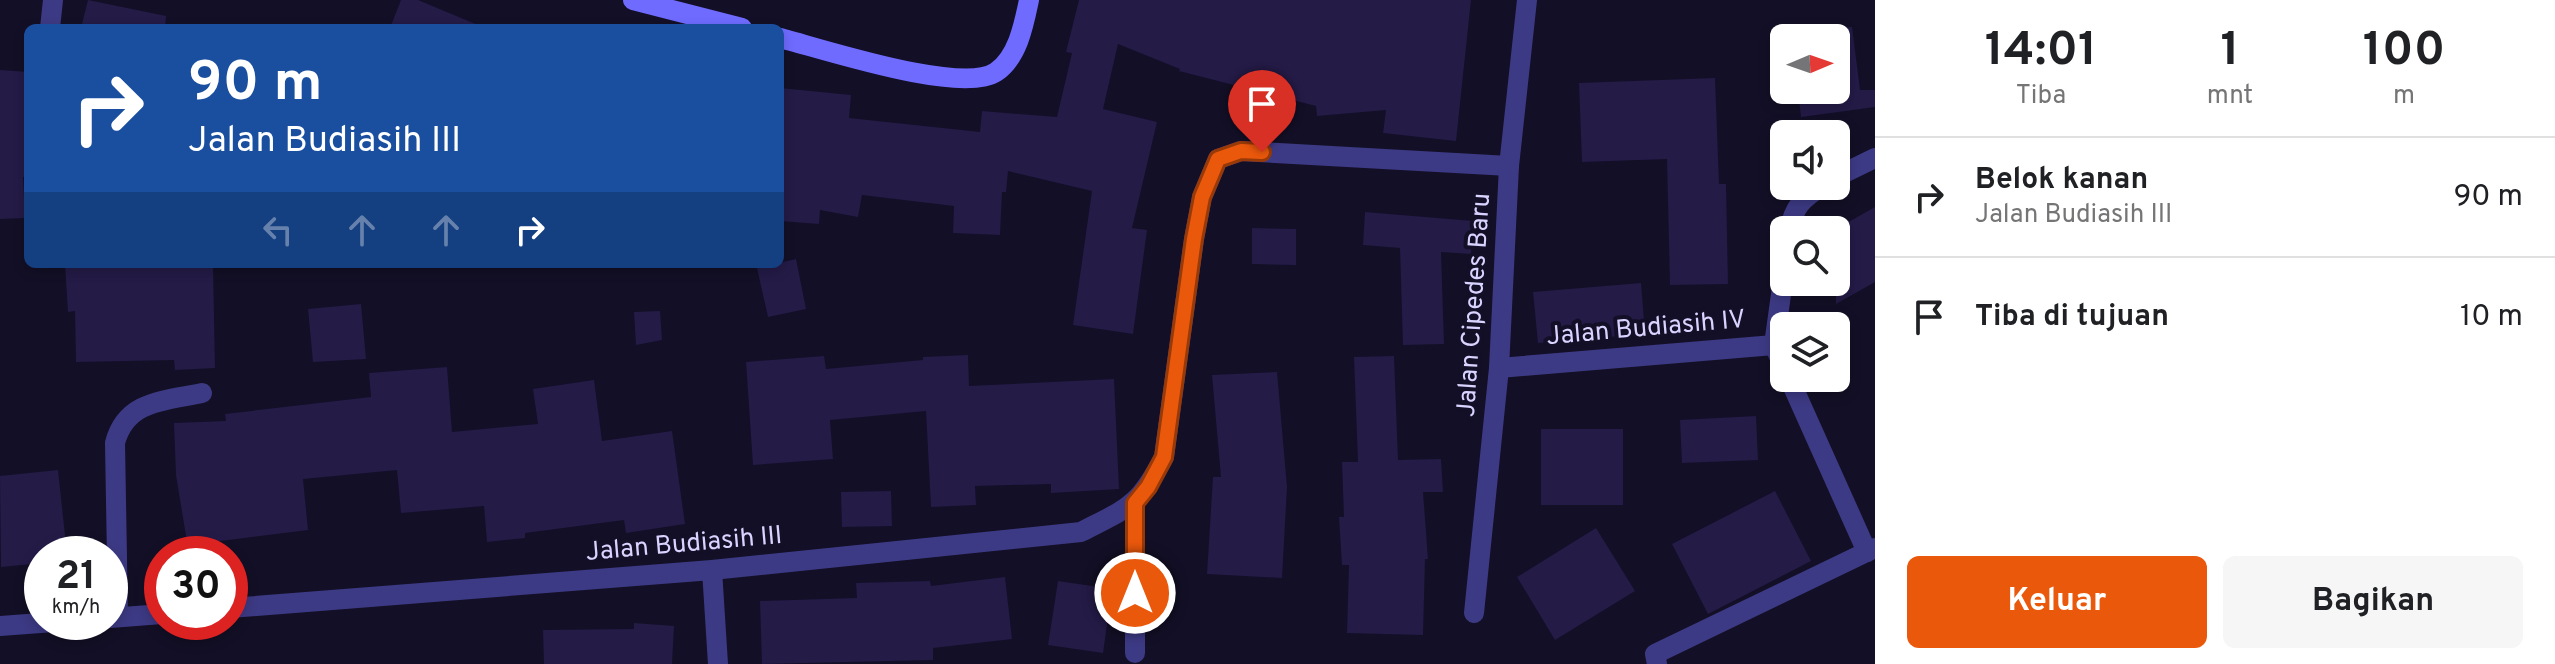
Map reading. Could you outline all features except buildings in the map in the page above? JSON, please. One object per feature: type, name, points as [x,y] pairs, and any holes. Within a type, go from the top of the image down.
[{"type":"street","points":[[50,24],[53,0]]},
{"type":"street","points":[[633,0],[726,24]]},
{"type":"street","points":[[784,39],[926,75],[976,80],[997,71],[1011,55],[1024,27],[1029,0]]},
{"type":"street","name":"Jalan Cipedes Baru","points":[[1474,613],[1499,368],[1509,166],[1527,0]]},
{"type":"street","name":"Jalan Budiasih III","points":[[248,607],[712,570],[1081,532],[1135,503],[1148,487],[1164,457],[1194,239],[1202,197],[1218,159],[1241,151],[1509,166]]},
{"type":"street","points":[[1850,170],[1875,158]]},
{"type":"street","name":"Jalan Budiasih IV","points":[[1499,368],[1770,345]]},
{"type":"street","points":[[1657,664],[1655,654],[1871,550],[1796,392]]},
{"type":"street","points":[[114,536],[115,443],[124,421],[141,407],[202,393]]},
{"type":"street","points":[[1135,503],[1135,653]]},
{"type":"street","points":[[712,570],[718,664]]},
{"type":"street","points":[[0,626],[24,624]]},
{"type":"route","points":[[1135,593],[1135,503],[1148,487],[1164,457],[1202,197],[1218,159],[1241,151],[1262,152]]}]
